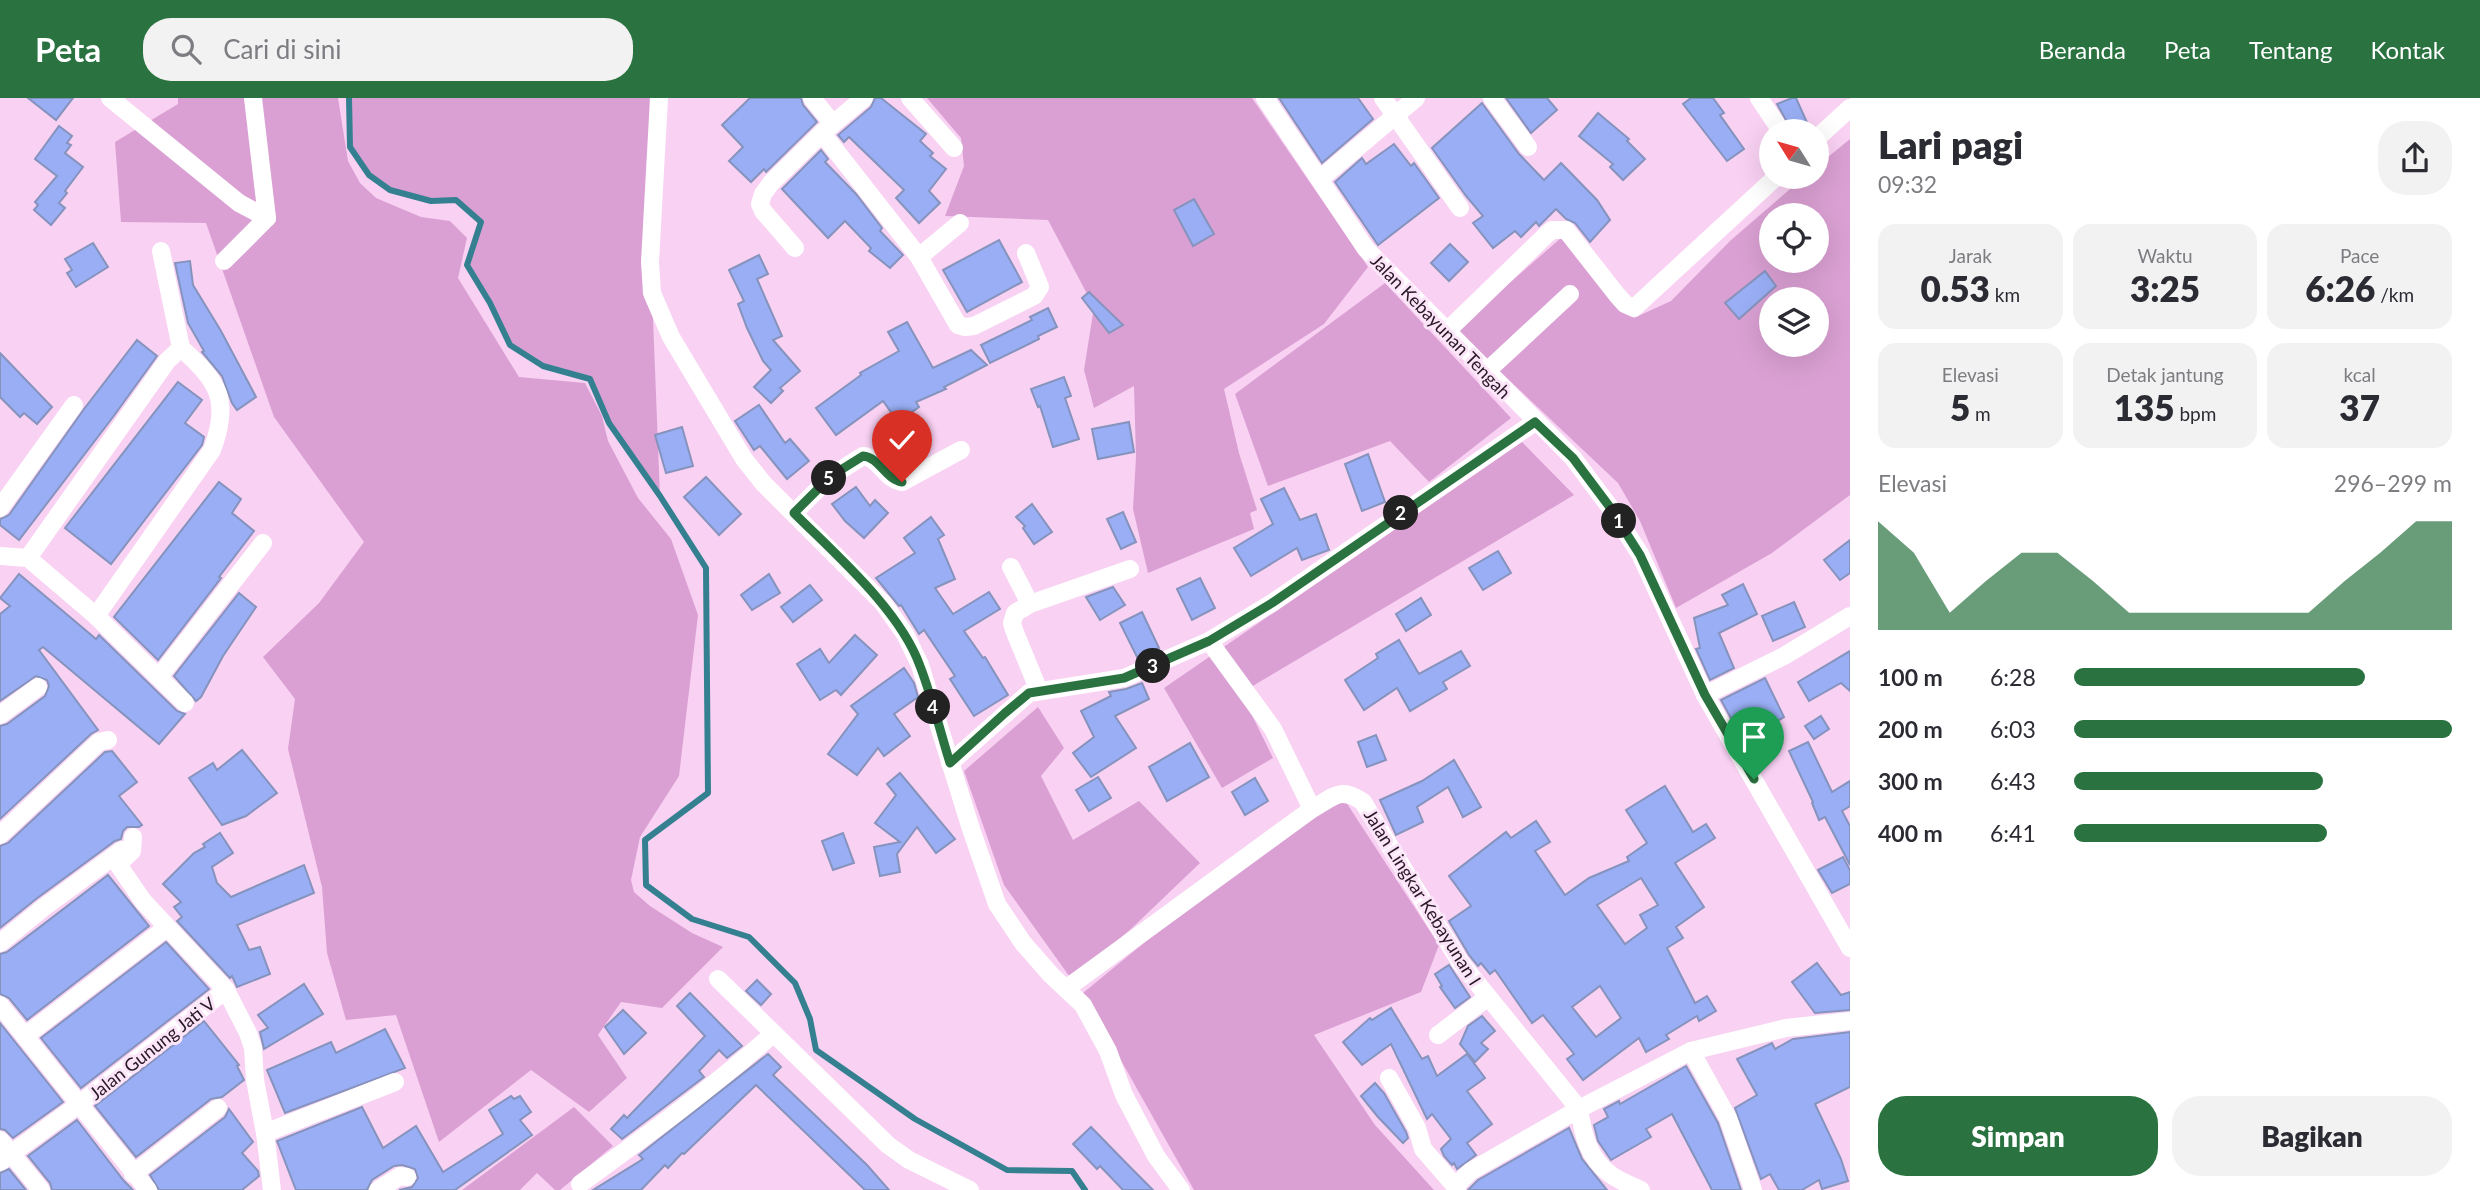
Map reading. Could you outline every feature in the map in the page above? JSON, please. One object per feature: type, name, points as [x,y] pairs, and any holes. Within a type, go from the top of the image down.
[{"type":"street","points":[[110,98],[239,203],[267,218]]},
{"type":"street","points":[[253,98],[267,218]]},
{"type":"street","points":[[659,98],[650,262],[652,293],[671,337],[744,459],[763,483],[883,603],[905,634],[920,665],[997,904],[1023,943],[1051,975],[1083,1005],[1108,1051],[1124,1095],[1143,1132],[1156,1156],[1181,1190]]},
{"type":"street","points":[[812,98],[828,129],[919,257],[958,325],[974,326],[1039,292],[1040,286],[1026,253]]},
{"type":"street","points":[[795,248],[763,211],[763,194],[771,183],[864,98]]},
{"type":"street","points":[[910,98],[954,148]]},
{"type":"street","name":"Jalan Kebayunan Tengah","points":[[1265,98],[1366,249],[1573,458],[1609,506],[1640,555],[1705,695],[1850,948]]},
{"type":"street","points":[[1383,98],[1460,208]]},
{"type":"street","points":[[1320,179],[1416,98]]},
{"type":"street","points":[[1492,98],[1528,147]]},
{"type":"street","points":[[1759,98],[1773,119]]},
{"type":"street","points":[[1829,127],[1850,108]]},
{"type":"street","points":[[1448,330],[1546,234],[1560,228],[1566,230],[1616,295],[1634,308],[1763,189]]},
{"type":"street","points":[[225,261],[267,218]]},
{"type":"street","points":[[919,257],[960,223]]},
{"type":"street","points":[[96,616],[212,450],[223,413],[217,387],[200,365],[181,348],[161,251]]},
{"type":"street","points":[[1486,372],[1570,294]]},
{"type":"street","points":[[28,558],[167,361],[181,348]]},
{"type":"street","points":[[0,508],[74,405]]},
{"type":"street","points":[[950,763],[1029,693],[1124,678],[1209,641],[1272,603],[1535,422]]},
{"type":"street","points":[[794,513],[831,476],[863,456],[871,457],[892,479],[902,482],[961,450]]},
{"type":"street","points":[[159,677],[263,543]]},
{"type":"street","points":[[0,556],[28,558],[96,616],[185,703]]},
{"type":"street","points":[[1011,567],[1030,604]]},
{"type":"street","points":[[1039,691],[1012,623],[1014,614],[1030,604],[1130,569]]},
{"type":"street","points":[[1705,695],[1784,656],[1850,616]]},
{"type":"street","points":[[1209,641],[1273,729],[1312,809]]},
{"type":"street","points":[[0,715],[38,687]]},
{"type":"street","points":[[0,835],[99,742],[108,740]]},
{"type":"street","name":"Jalan Lingkar Kebayunan I","points":[[1067,988],[1312,809],[1342,793],[1351,794],[1363,802],[1460,962],[1579,1109]]},
{"type":"street","points":[[0,943],[76,883],[121,852],[143,901],[226,990],[253,1048],[255,1080],[271,1184],[255,1190]]},
{"type":"street","points":[[25,1036],[166,928]]},
{"type":"street","points":[[718,979],[888,1145],[909,1160],[970,1190]]},
{"type":"street","name":"Jalan Gunung Jati V","points":[[3,1152],[78,1105],[226,990]]},
{"type":"street","points":[[1438,1035],[1488,997]]},
{"type":"street","points":[[0,1005],[148,1190]]},
{"type":"street","points":[[1389,1078],[1417,1128],[1423,1149],[1456,1188],[1471,1171],[1579,1109],[1691,1051],[1786,1027],[1850,1021]]},
{"type":"street","points":[[580,1184],[660,1127],[773,1034]]},
{"type":"street","points":[[1691,1051],[1728,1118],[1753,1190]]},
{"type":"street","points":[[265,1133],[395,1082]]},
{"type":"street","points":[[133,1174],[218,1108]]},
{"type":"street","points":[[1579,1109],[1584,1135],[1593,1158],[1610,1175],[1641,1190]]},
{"type":"street","points":[[3,1152],[41,1190]]},
{"type":"street","points":[[378,1190],[400,1176],[407,1177]]},
{"type":"shaded area","points":[[178,98],[338,98],[348,161],[360,183],[376,198],[421,217],[450,221],[467,238],[458,278],[519,377],[585,383],[602,416],[608,441],[638,498],[671,539],[698,615],[679,776],[640,837],[631,880],[634,892],[650,906],[692,933],[723,947],[662,1008],[621,1002],[598,1035],[627,1078],[589,1112],[531,1070],[439,1142],[396,1015],[346,1020],[327,953],[322,887],[288,749],[295,699],[263,657],[319,603],[364,542],[274,417],[206,223],[121,222],[115,142],[178,104]]},
{"type":"shaded area","points":[[349,98],[659,98],[652,293],[660,496],[609,423],[590,379],[543,366],[510,345],[490,303],[467,265],[481,222],[456,200],[431,201],[390,190],[369,175],[350,147]]},
{"type":"shaded area","points":[[927,98],[1252,98],[1368,267],[1324,324],[1224,389],[1239,453],[1257,510],[1250,513],[1254,529],[1148,573],[1133,509],[1136,457],[1134,386],[1094,408],[1084,370],[1094,307],[1048,220],[945,216],[964,166],[961,138]]},
{"type":"shaded area","points":[[1850,139],[1850,495],[1772,553],[1676,608],[1640,521],[1618,483],[1456,330],[1562,237],[1634,318],[1671,301],[1730,241],[1759,216],[1759,273],[1829,273],[1829,203],[1774,203],[1790,189],[1829,189],[1829,156]]},
{"type":"shaded area","points":[[1385,283],[1511,418],[1429,482],[1390,441],[1268,486],[1235,394]]},
{"type":"shaded area","points":[[1522,442],[1574,495],[1241,693],[1273,758],[1222,788],[1164,688]]},
{"type":"shaded area","points":[[1038,707],[1064,748],[1041,776],[1073,840],[1139,801],[1200,863],[1072,980],[1004,885],[964,771]]},
{"type":"shaded area","points":[[1344,799],[1439,945],[1421,992],[1314,1035],[1375,1125],[1434,1190],[1194,1190],[1083,993],[1247,858]]},
{"type":"shaded area","points":[[574,1107],[613,1146],[560,1190],[555,1190],[537,1173],[520,1190],[462,1190]]},
{"type":"building","points":[[28,98],[73,98],[56,120]]},
{"type":"building","points":[[750,98],[801,98],[803,105],[817,122],[766,172],[764,169],[751,182],[729,161],[743,147],[722,125]]},
{"type":"building","points":[[875,98],[881,98],[926,134],[920,141],[933,153],[930,156],[946,169],[929,191],[940,203],[919,223],[896,198],[904,190],[849,137],[844,142],[838,135],[871,107]]},
{"type":"building","points":[[1279,98],[1358,98],[1373,119],[1322,163]]},
{"type":"building","points":[[1506,98],[1547,98],[1557,110],[1531,133]]},
{"type":"building","points":[[1691,98],[1713,98],[1724,113],[1720,115],[1744,149],[1727,161],[1683,104]]},
{"type":"building","points":[[1796,98],[1805,119],[1785,119],[1777,104]]},
{"type":"building","points":[[1482,103],[1519,154],[1544,180],[1561,163],[1597,200],[1610,220],[1590,242],[1575,223],[1566,219],[1556,209],[1539,226],[1536,222],[1521,237],[1515,231],[1493,248],[1473,223],[1483,216],[1432,148]]},
{"type":"building","points":[[1598,113],[1629,139],[1627,141],[1645,159],[1623,180],[1610,167],[1613,164],[1579,136]]},
{"type":"building","points":[[59,126],[72,136],[67,143],[71,145],[65,153],[83,167],[65,191],[67,193],[59,203],[65,208],[51,225],[34,210],[38,205],[35,202],[57,176],[35,159]]},
{"type":"building","points":[[1394,144],[1411,166],[1414,163],[1439,198],[1378,245],[1335,182],[1362,158],[1366,164]]},
{"type":"building","points":[[821,150],[828,159],[825,162],[856,194],[882,228],[880,231],[903,255],[890,268],[869,251],[871,248],[845,221],[828,238],[782,189]]},
{"type":"building","points":[[1194,199],[1214,234],[1193,246],[1174,210]]},
{"type":"building","points":[[999,240],[1022,282],[967,312],[943,270]]},
{"type":"building","points":[[93,243],[108,267],[76,287],[67,273],[72,270],[65,259]]},
{"type":"building","points":[[1450,244],[1468,262],[1449,281],[1431,263]]},
{"type":"building","points":[[759,255],[768,274],[757,279],[782,336],[773,340],[800,371],[780,388],[783,391],[771,403],[754,387],[771,370],[763,361],[747,328],[738,304],[744,301],[729,270]]},
{"type":"building","points":[[190,261],[193,285],[256,397],[237,410],[222,376],[202,352],[204,351],[188,323],[175,263]]},
{"type":"building","points":[[1762,273],[1766,273],[1776,286],[1759,287],[1759,301],[1739,319],[1725,303]]},
{"type":"building","points":[[1089,292],[1123,325],[1109,333],[1082,298]]},
{"type":"building","points":[[1048,308],[1057,327],[990,363],[981,345],[1032,320],[1030,317]]},
{"type":"building","points":[[907,322],[933,368],[971,350],[987,365],[944,387],[946,389],[916,402],[919,407],[898,422],[883,401],[836,435],[816,408],[861,375],[860,373],[899,351],[888,332]]},
{"type":"building","points":[[137,340],[157,356],[19,540],[0,525],[0,519],[9,515]]},
{"type":"building","points":[[0,353],[52,407],[37,424],[24,413],[20,417],[0,397]]},
{"type":"building","points":[[1064,377],[1071,396],[1065,398],[1079,439],[1053,447],[1040,406],[1038,407],[1031,389]]},
{"type":"building","points":[[178,382],[202,400],[185,423],[204,437],[202,445],[111,564],[65,528]]},
{"type":"building","points":[[759,405],[785,443],[790,439],[809,461],[787,479],[760,446],[754,450],[735,421]]},
{"type":"building","points":[[1129,422],[1134,452],[1098,459],[1092,429]]},
{"type":"building","points":[[682,427],[693,466],[666,473],[655,435]]},
{"type":"building","points":[[1368,454],[1385,502],[1362,511],[1345,464]]},
{"type":"building","points":[[706,477],[741,514],[719,535],[684,497]]},
{"type":"building","points":[[219,482],[241,499],[232,513],[254,531],[158,660],[114,617]]},
{"type":"building","points":[[856,487],[870,506],[875,500],[888,513],[864,538],[845,521],[832,504]]},
{"type":"building","points":[[1284,488],[1300,520],[1316,514],[1329,550],[1302,560],[1297,548],[1251,576],[1234,548],[1273,524],[1261,499]]},
{"type":"building","points":[[1032,504],[1052,532],[1034,544],[1023,528],[1025,526],[1016,517]]},
{"type":"building","points":[[1123,512],[1136,542],[1121,549],[1107,519]]},
{"type":"building","points":[[931,517],[944,535],[938,539],[955,579],[935,588],[953,614],[989,592],[1000,609],[964,631],[983,658],[985,657],[1008,695],[974,716],[950,679],[955,676],[924,630],[919,634],[901,605],[899,606],[876,578],[915,553],[904,538]]},
{"type":"building","points":[[1850,540],[1850,573],[1840,580],[1824,560]]},
{"type":"building","points":[[1498,551],[1511,573],[1483,590],[1469,568]]},
{"type":"building","points":[[19,574],[96,639],[99,635],[177,711],[185,714],[159,744],[43,647],[39,650],[98,730],[0,819],[0,726],[7,724],[45,696],[49,686],[47,680],[36,676],[0,701],[0,614],[10,606],[0,598]]},
{"type":"building","points":[[769,574],[780,593],[752,610],[741,595]]},
{"type":"building","points":[[1200,578],[1215,608],[1192,620],[1177,589]]},
{"type":"building","points":[[1743,584],[1757,614],[1719,633],[1734,668],[1710,680],[1696,649],[1700,648],[1694,618],[1728,605],[1722,595]]},
{"type":"building","points":[[810,585],[822,600],[793,622],[781,607]]},
{"type":"building","points":[[1113,587],[1125,605],[1100,620],[1086,597]]},
{"type":"building","points":[[239,593],[256,607],[196,701],[174,676]]},
{"type":"building","points":[[1421,598],[1431,615],[1406,631],[1396,614]]},
{"type":"building","points":[[1794,602],[1805,627],[1773,641],[1762,616]]},
{"type":"building","points":[[1142,612],[1159,648],[1138,659],[1120,623]]},
{"type":"building","points":[[855,635],[877,655],[841,695],[836,690],[820,700],[797,664],[820,649],[829,663]]},
{"type":"building","points":[[1399,640],[1419,674],[1461,651],[1470,666],[1443,682],[1447,689],[1410,711],[1397,688],[1364,710],[1345,680],[1378,658],[1376,654]]},
{"type":"building","points":[[1850,651],[1850,691],[1841,683],[1809,701],[1798,682]]},
{"type":"building","points":[[904,668],[914,683],[918,697],[894,714],[910,736],[884,756],[878,748],[857,775],[828,754],[858,714],[851,706]]},
{"type":"building","points":[[1765,678],[1784,717],[1754,735],[1742,714],[1732,720],[1721,700]]},
{"type":"building","points":[[1142,683],[1149,699],[1115,716],[1136,748],[1091,777],[1073,753],[1094,737],[1081,711],[1111,696],[1109,692]]},
{"type":"building","points":[[1821,716],[1829,729],[1814,739],[1805,726]]},
{"type":"building","points":[[1376,735],[1386,760],[1367,767],[1358,742]]},
{"type":"building","points":[[1808,742],[1832,792],[1850,781],[1850,806],[1842,811],[1850,826],[1850,865],[1825,817],[1819,820],[1789,751]]},
{"type":"building","points":[[1190,743],[1209,777],[1167,801],[1149,767]]},
{"type":"building","points":[[242,750],[277,793],[246,816],[222,825],[189,778],[213,763],[217,770]]},
{"type":"building","points":[[112,751],[137,782],[119,796],[142,825],[127,827],[121,839],[0,928],[0,846],[8,843],[105,752]]},
{"type":"building","points":[[1454,760],[1481,807],[1463,817],[1448,787],[1417,807],[1423,822],[1396,835],[1380,800],[1422,781]]},
{"type":"building","points":[[900,773],[955,839],[936,853],[917,827],[897,854],[900,872],[880,876],[874,847],[900,842],[875,823],[896,795],[887,784]]},
{"type":"building","points":[[1098,777],[1111,798],[1089,811],[1076,790]]},
{"type":"building","points":[[1255,778],[1268,801],[1245,815],[1232,792]]},
{"type":"building","points":[[1665,786],[1693,832],[1706,824],[1715,838],[1675,863],[1704,907],[1676,927],[1683,938],[1667,948],[1695,1003],[1707,996],[1716,1011],[1699,1021],[1697,1016],[1666,1035],[1669,1039],[1646,1052],[1639,1038],[1583,1080],[1567,1059],[1574,1054],[1543,1015],[1532,1023],[1495,970],[1490,974],[1481,963],[1478,966],[1469,955],[1449,921],[1471,906],[1449,876],[1506,832],[1511,838],[1536,821],[1550,842],[1535,851],[1565,895],[1589,878],[1629,861],[1627,857],[1647,843],[1626,810]],"holes":[[[1641,878],[1658,905],[1640,915],[1647,928],[1625,944],[1597,905]],[[1600,986],[1621,1018],[1596,1037],[1572,1007]]]},
{"type":"building","points":[[220,833],[233,853],[212,867],[217,883],[231,897],[304,865],[314,893],[237,925],[249,950],[260,947],[270,974],[237,987],[232,976],[230,978],[177,921],[182,917],[174,907],[181,902],[163,884],[194,853],[205,847],[203,844]]},
{"type":"building","points":[[843,833],[854,863],[833,870],[822,841]]},
{"type":"building","points":[[1843,857],[1850,870],[1850,884],[1832,893],[1818,870]]},
{"type":"building","points":[[108,875],[149,926],[27,1020],[9,998],[0,994],[0,954],[7,952]]},
{"type":"building","points":[[166,942],[209,989],[81,1088],[41,1038]]},
{"type":"building","points":[[1817,963],[1841,995],[1850,992],[1850,1010],[1815,1013],[1792,982]]},
{"type":"building","points":[[1449,965],[1470,997],[1455,1008],[1440,987],[1442,986],[1435,974]]},
{"type":"building","points":[[757,980],[771,994],[761,1005],[746,991]]},
{"type":"building","points":[[304,984],[323,1014],[264,1049],[260,1032],[268,1028],[258,1015]]},
{"type":"building","points":[[690,993],[742,1046],[727,1058],[719,1050],[699,1071],[704,1077],[622,1139],[611,1129],[624,1115],[627,1118],[705,1036],[677,1006]]},
{"type":"building","points":[[1391,1008],[1422,1059],[1428,1056],[1437,1076],[1467,1054],[1485,1078],[1467,1091],[1492,1124],[1467,1143],[1476,1155],[1457,1169],[1441,1149],[1451,1139],[1432,1114],[1427,1119],[1391,1044],[1362,1065],[1343,1042],[1370,1018],[1372,1020]]},
{"type":"building","points":[[623,1010],[646,1033],[624,1054],[605,1027]]},
{"type":"building","points":[[1482,1016],[1495,1031],[1481,1043],[1488,1049],[1475,1062],[1460,1044],[1468,1026]]},
{"type":"building","points":[[204,1021],[239,1065],[237,1066],[244,1080],[222,1097],[211,1099],[136,1157],[95,1106]]},
{"type":"building","points":[[0,1023],[63,1102],[13,1138],[0,1129]]},
{"type":"building","points":[[385,1029],[405,1068],[285,1113],[267,1070],[331,1042],[336,1053]]},
{"type":"building","points":[[1850,1032],[1850,1087],[1815,1104],[1841,1159],[1848,1181],[1822,1189],[1819,1180],[1802,1190],[1779,1190],[1770,1174],[1761,1179],[1735,1108],[1757,1095],[1737,1059],[1772,1043],[1775,1049],[1793,1039]]},
{"type":"building","points":[[768,1054],[781,1067],[773,1075],[867,1165],[889,1190],[865,1190],[756,1085],[684,1154],[668,1168],[665,1165],[641,1190],[593,1190],[643,1159],[639,1155]]},
{"type":"building","points":[[1686,1066],[1718,1123],[1741,1190],[1712,1190],[1672,1114],[1646,1129],[1651,1137],[1611,1160],[1598,1141],[1594,1125],[1608,1117],[1604,1109],[1619,1101],[1620,1104]]},
{"type":"building","points":[[1375,1083],[1384,1093],[1406,1132],[1408,1138],[1403,1143],[1361,1096]]},
{"type":"building","points":[[511,1096],[514,1099],[520,1096],[531,1112],[520,1120],[532,1135],[455,1190],[399,1190],[412,1187],[418,1178],[415,1169],[402,1165],[394,1166],[372,1180],[367,1190],[296,1190],[277,1141],[362,1107],[383,1148],[416,1126],[443,1172],[503,1134],[489,1110]]},
{"type":"building","points":[[229,1109],[253,1142],[242,1153],[258,1171],[259,1176],[242,1190],[159,1190],[150,1175],[225,1117]]},
{"type":"building","points":[[77,1120],[133,1190],[52,1190],[50,1183],[28,1156]]},
{"type":"building","points":[[1091,1127],[1153,1190],[1123,1190],[1100,1166],[1097,1169],[1073,1144]]},
{"type":"building","points":[[1569,1128],[1582,1159],[1607,1190],[1468,1190],[1478,1180]]},
{"type":"building","points":[[9,1169],[26,1190],[0,1190],[0,1173]]},
{"type":"waterway","points":[[349,98],[350,147],[369,175],[390,190],[431,201],[456,200],[481,222],[467,265],[490,303],[510,345],[543,366],[590,379],[609,423],[706,568],[708,793],[645,840],[646,885],[692,919],[749,937],[795,983],[810,1019],[816,1050],[915,1119],[1007,1170],[1072,1171],[1085,1190]]},
{"type":"route","points":[[902,482],[892,479],[871,457],[863,456],[831,476],[794,513],[883,603],[905,634],[920,665],[950,763],[1029,693],[1124,678],[1209,641],[1272,603],[1535,422],[1573,458],[1609,506],[1640,555],[1705,695],[1754,779]]}]
